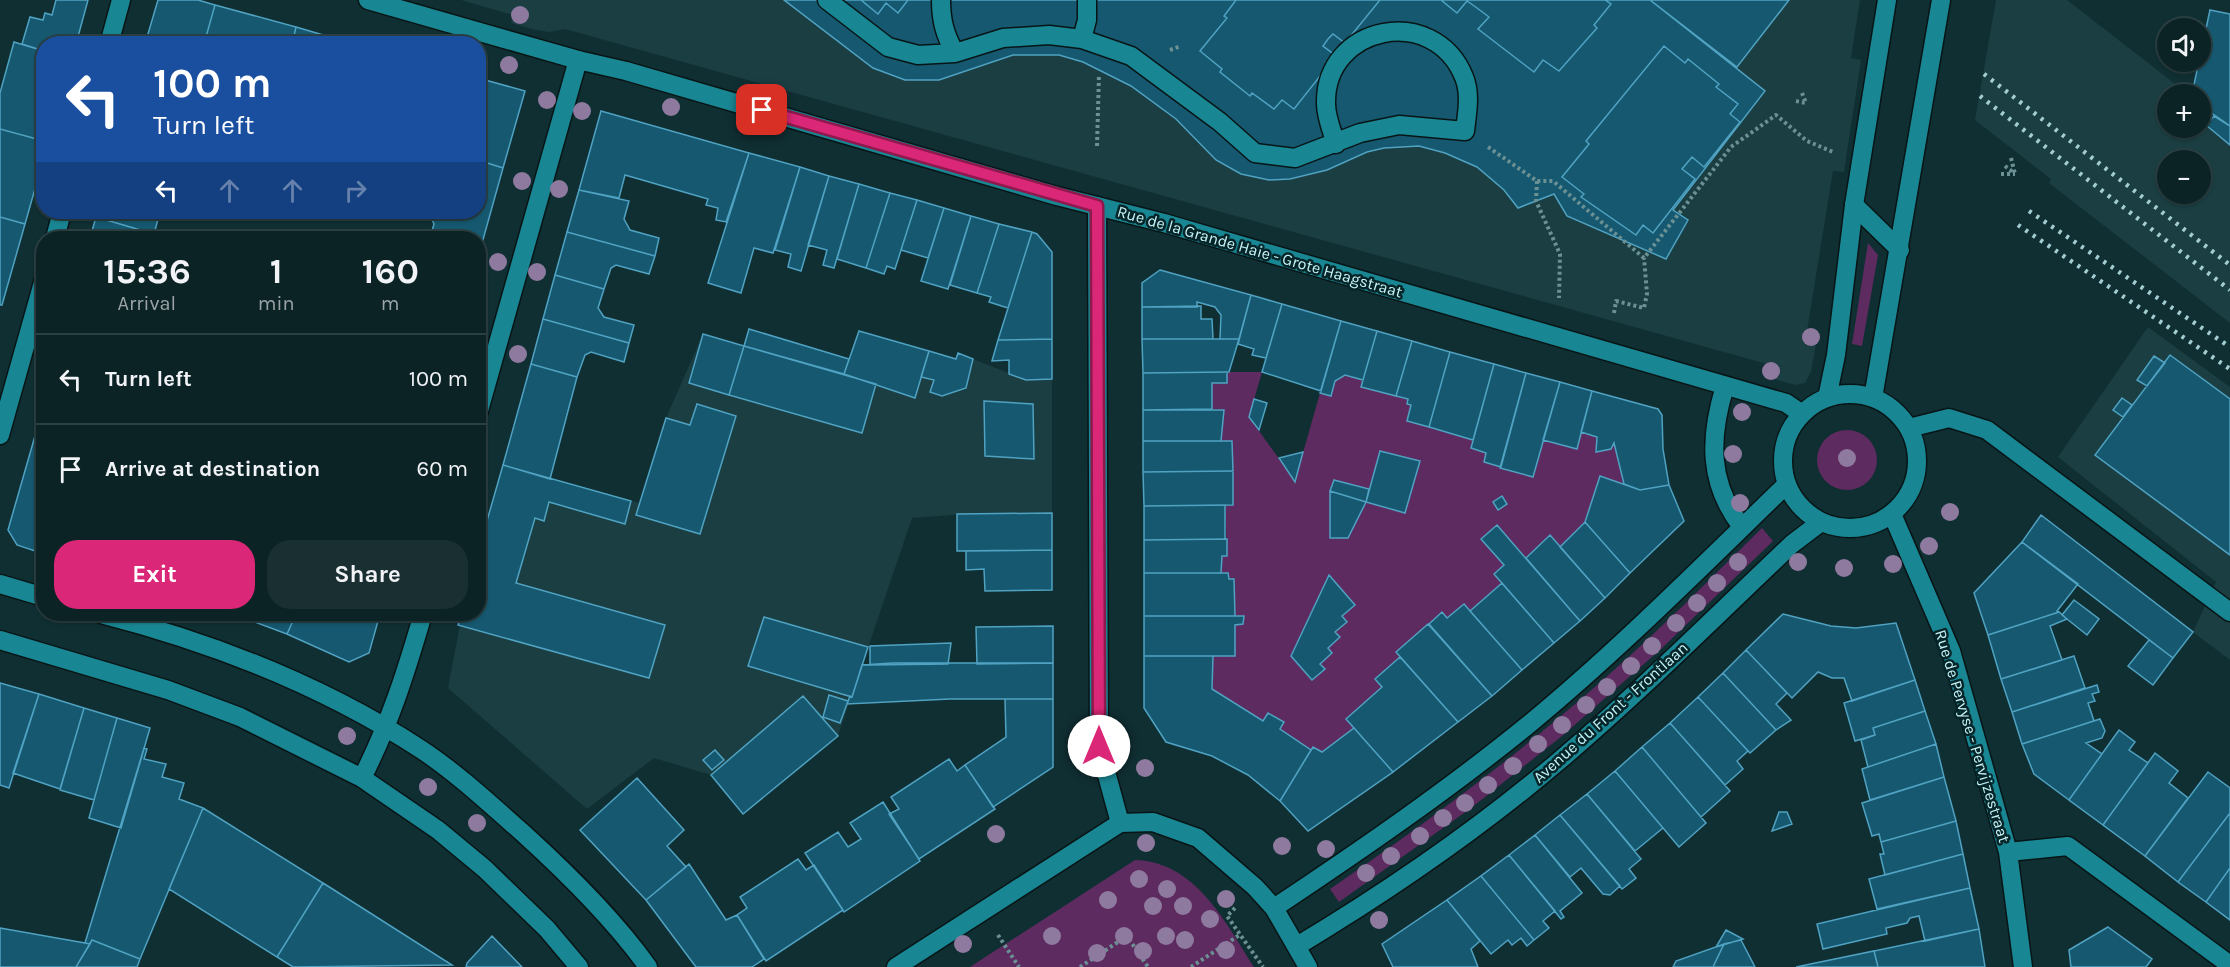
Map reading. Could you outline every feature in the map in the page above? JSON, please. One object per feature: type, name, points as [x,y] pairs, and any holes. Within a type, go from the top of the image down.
[{"type":"street","points":[[111,36],[121,0]]},
{"type":"street","name":"Rue de la Grande Haie - Grote Haagstraat","points":[[368,0],[1221,239],[1786,403],[1802,414]]},
{"type":"street","points":[[827,0],[888,47],[918,55],[955,53],[1004,38],[1048,35],[1082,39],[1131,56],[1220,122],[1255,153],[1295,158],[1336,144],[1360,134],[1399,125],[1465,131],[1468,99],[1464,78],[1453,58],[1437,43],[1417,33],[1394,30],[1373,35],[1353,46],[1338,61],[1329,82],[1326,104],[1336,144]]},
{"type":"street","points":[[941,0],[941,18],[946,36],[955,53]]},
{"type":"street","points":[[1082,39],[1087,20],[1088,0]]},
{"type":"street","points":[[1827,398],[1836,355],[1854,205],[1887,0]]},
{"type":"street","points":[[1873,398],[1941,0]]},
{"type":"street","points":[[486,386],[578,60]]},
{"type":"street","points":[[1854,205],[1900,250]]},
{"type":"street","points":[[1097,206],[1099,746],[1120,823]]},
{"type":"street","points":[[0,435],[36,307]]},
{"type":"street","points":[[1725,386],[1716,421],[1714,448],[1717,479],[1727,507],[1742,527]]},
{"type":"street","points":[[1850,393],[1873,398],[1894,410],[1909,428],[1915,441],[1917,467],[1910,493],[1892,514],[1876,523],[1858,528],[1839,528],[1821,522],[1800,507],[1787,484],[1783,469],[1786,440],[1802,414],[1813,404],[1850,393]]},
{"type":"street","points":[[1909,428],[1949,418],[1987,429],[2230,612]]},
{"type":"street","points":[[1274,908],[1430,801],[1529,724],[1637,629],[1787,484]]},
{"type":"street","name":"Rue de Pervyse - Pervijzestraat","points":[[1892,514],[1951,651],[2008,852],[2023,967]]},
{"type":"street","name":"Avenue du Front - Frontlaan","points":[[1297,946],[1342,919],[1455,840],[1559,761],[1792,544],[1821,522]]},
{"type":"street","points":[[0,584],[36,595]]},
{"type":"street","points":[[123,621],[267,667],[423,751],[481,796],[553,860],[604,914],[648,967]]},
{"type":"street","points":[[362,778],[386,730],[403,685],[421,621]]},
{"type":"street","points":[[0,640],[168,690],[240,717],[362,778],[438,830],[485,869],[547,929],[579,967]]},
{"type":"street","points":[[896,967],[1120,823],[1153,822],[1198,838],[1255,887],[1274,908],[1308,967]]},
{"type":"street","points":[[2008,852],[2068,846],[2230,964]]},
{"type":"path","points":[[1097,86],[1097,146]]},
{"type":"path","points":[[1796,101],[1806,104],[1802,93]]},
{"type":"path","points":[[1614,314],[1616,301],[1644,308],[1647,294],[1644,258],[1731,147],[1776,115],[1807,141],[1825,146],[1840,157]]},
{"type":"path","points":[[1465,131],[1537,182],[1553,181],[1644,258]]},
{"type":"path","points":[[2011,158],[2015,174]]},
{"type":"path","points":[[2005,166],[2015,174]]},
{"type":"path","points":[[2001,174],[2015,174]]},
{"type":"path","points":[[1537,182],[1536,201],[1560,254],[1559,298]]},
{"type":"path","points":[[1240,903],[1227,915],[1261,966]]},
{"type":"path","points":[[1191,967],[1241,934]]},
{"type":"path","points":[[998,935],[1019,967]]},
{"type":"path","points":[[1080,967],[1127,936],[1148,967]]},
{"type":"shaded area","points":[[461,0],[1860,0],[1851,58],[1861,60],[1844,172],[1833,171],[1807,331],[1818,333],[1811,372],[1805,383],[1795,385],[1764,376],[1767,364],[565,29],[549,32],[532,29],[511,23],[513,15]]},
{"type":"shaded area","points":[[1996,0],[2067,0],[2175,84],[2157,84],[2157,138],[2211,138],[2211,129],[2230,145],[2230,323],[2049,183],[2051,179],[1975,120]]},
{"type":"shaded area","points":[[1868,243],[1878,255],[1862,346],[1852,344]]},
{"type":"shaded area","points":[[2148,327],[2230,387],[2230,660],[2193,632],[2216,582],[2058,457]]},
{"type":"shaded area","points":[[749,329],[850,359],[859,331],[956,359],[958,353],[1026,380],[1052,379],[1052,513],[964,514],[912,518],[838,736],[743,814],[711,775],[654,758],[587,809],[448,688],[461,621],[486,621],[486,527],[503,465],[640,503],[666,418],[703,334],[743,346]]},
{"type":"shaded area","points":[[1227,372],[1262,372],[1249,417],[1295,481],[1320,393],[1331,396],[1335,381],[1345,375],[1363,380],[1361,387],[1408,399],[1407,403],[1411,405],[1407,421],[1473,440],[1471,448],[1486,453],[1484,462],[1533,477],[1543,440],[1576,449],[1581,432],[1597,437],[1596,452],[1610,449],[1614,443],[1624,484],[1600,477],[1585,522],[1560,547],[1550,535],[1526,558],[1497,525],[1481,539],[1504,565],[1494,574],[1502,583],[1470,611],[1464,604],[1447,618],[1428,624],[1397,652],[1400,657],[1375,679],[1382,687],[1346,719],[1354,728],[1322,752],[1314,747],[1311,750],[1280,729],[1284,722],[1269,713],[1263,721],[1212,689],[1213,656],[1235,655],[1235,625],[1243,624],[1244,616],[1235,616],[1234,579],[1229,579],[1228,573],[1221,573],[1222,556],[1227,556],[1225,505],[1233,505],[1232,441],[1221,441],[1224,410],[1212,409],[1212,383],[1227,383]],"holes":[[[1381,451],[1420,461],[1405,512],[1366,502],[1347,538],[1330,538],[1330,491],[1334,480],[1369,489]],[[1329,575],[1355,605],[1342,616],[1335,632],[1339,637],[1328,648],[1332,653],[1320,664],[1324,669],[1312,680],[1291,656]]]},
{"type":"shaded area","points":[[1847,430],[1864,435],[1872,443],[1877,460],[1872,477],[1864,485],[1847,490],[1830,485],[1822,477],[1817,460],[1822,443],[1830,435]]},
{"type":"shaded area","points":[[1762,528],[1773,541],[1661,649],[1562,736],[1471,808],[1339,902],[1330,889],[1470,788],[1538,735],[1645,642]]},
{"type":"shaded area","points":[[1135,860],[1156,863],[1175,871],[1192,883],[1220,914],[1254,967],[970,967]]},
{"type":"building","points":[[56,0],[88,0],[78,36],[36,36],[36,48],[22,44],[30,17],[43,20],[45,13],[52,15]]},
{"type":"building","points":[[158,0],[198,0],[215,5],[206,36],[147,36]]},
{"type":"building","points":[[784,0],[1650,0],[1765,91],[1673,210],[1688,220],[1666,259],[1567,216],[1554,194],[1518,208],[1504,190],[1477,167],[1445,153],[1419,146],[1384,148],[1367,152],[1327,170],[1290,179],[1269,180],[1241,174],[1216,160],[1176,119],[1131,86],[1083,62],[1059,55],[1013,55],[939,80],[905,80],[873,68]]},
{"type":"building","points":[[861,0],[908,0],[898,13],[886,3],[878,14]]},
{"type":"building","points":[[1236,0],[1380,0],[1345,43],[1333,34],[1328,39],[1323,46],[1336,56],[1294,109],[1282,100],[1274,109],[1252,93],[1250,96],[1220,72],[1222,69],[1200,51],[1227,18],[1224,16]]},
{"type":"building","points":[[1441,0],[1605,0],[1611,4],[1594,25],[1597,28],[1559,71],[1543,60],[1534,72],[1478,29],[1489,17],[1467,1],[1457,13]]},
{"type":"building","points":[[1650,0],[1789,0],[1737,67]]},
{"type":"building","points":[[215,5],[296,27],[294,36],[206,36]]},
{"type":"building","points":[[2210,10],[2230,14],[2230,126],[2211,113],[2211,84],[2194,84],[2197,72],[2211,72],[2211,18],[2208,18]]},
{"type":"building","points":[[296,27],[327,36],[294,36]]},
{"type":"building","points":[[14,42],[36,49],[36,139],[0,129],[0,93]]},
{"type":"building","points":[[1664,46],[1685,63],[1688,59],[1719,84],[1716,87],[1738,104],[1730,114],[1740,122],[1704,167],[1692,157],[1682,169],[1695,179],[1653,233],[1643,225],[1636,235],[1581,197],[1584,194],[1562,177],[1589,144],[1586,141]]},
{"type":"building","points":[[486,80],[525,91],[503,168],[486,163]]},
{"type":"building","points":[[601,111],[749,153],[726,222],[716,220],[718,208],[706,205],[708,199],[625,175],[619,198],[579,190]]},
{"type":"building","points":[[2214,116],[2230,126],[2230,145],[2211,129],[2211,119]]},
{"type":"building","points":[[0,129],[36,139],[36,185],[25,224],[0,217]]},
{"type":"building","points":[[749,153],[800,167],[773,253],[754,248],[741,293],[708,283]]},
{"type":"building","points":[[486,163],[503,168],[485,231],[432,231],[434,224],[432,219],[486,219]]},
{"type":"building","points":[[800,167],[829,176],[801,271],[788,267],[791,254],[775,250]]},
{"type":"building","points":[[829,176],[859,184],[834,268],[823,265],[827,250],[808,245]]},
{"type":"building","points":[[859,184],[890,193],[866,268],[837,259]]},
{"type":"building","points":[[579,190],[629,201],[624,219],[630,230],[659,238],[655,256],[567,232]]},
{"type":"building","points":[[890,193],[917,200],[895,269],[887,266],[884,274],[866,268]]},
{"type":"building","points":[[917,200],[944,208],[928,258],[901,250]]},
{"type":"building","points":[[944,208],[971,216],[948,289],[921,281]]},
{"type":"building","points":[[971,216],[999,224],[977,293],[950,285]]},
{"type":"building","points":[[0,217],[25,224],[2,305],[0,305]]},
{"type":"building","points":[[95,219],[103,219],[144,231],[92,231]]},
{"type":"building","points":[[103,219],[158,219],[155,231],[144,231]]},
{"type":"building","points":[[999,224],[1032,232],[1008,308],[989,302],[991,297],[977,293]]},
{"type":"building","points":[[567,232],[655,256],[649,274],[616,265],[611,268],[604,289],[555,275]]},
{"type":"building","points":[[1032,232],[1037,234],[1052,252],[1052,339],[998,340]]},
{"type":"building","points":[[1160,270],[1251,295],[1239,339],[1220,339],[1221,315],[1215,307],[1197,302],[1197,307],[1142,307],[1142,283]]},
{"type":"building","points":[[555,275],[604,289],[598,308],[604,317],[634,325],[629,343],[543,319]]},
{"type":"building","points":[[1251,295],[1282,304],[1266,358],[1252,355],[1254,349],[1238,344]]},
{"type":"building","points":[[1282,304],[1341,321],[1321,391],[1262,372]]},
{"type":"building","points":[[1201,306],[1201,319],[1212,319],[1213,339],[1142,339],[1142,307]]},
{"type":"building","points":[[543,319],[629,343],[624,362],[591,352],[585,355],[577,377],[531,364]]},
{"type":"building","points":[[1341,321],[1377,331],[1363,380],[1345,375],[1335,381],[1331,396],[1320,393]]},
{"type":"building","points":[[749,329],[849,359],[844,374],[744,346]]},
{"type":"building","points":[[859,331],[929,351],[915,398],[844,374]]},
{"type":"building","points":[[1377,331],[1412,341],[1396,396],[1361,387]]},
{"type":"building","points":[[703,334],[744,346],[729,395],[689,383]]},
{"type":"building","points":[[1052,339],[1052,379],[1026,380],[1009,374],[1009,360],[992,361],[998,340]]},
{"type":"building","points":[[1142,339],[1239,339],[1229,372],[1143,373]]},
{"type":"building","points":[[1412,341],[1450,352],[1429,427],[1407,421],[1411,405],[1407,404],[1408,399],[1396,396]]},
{"type":"building","points":[[744,346],[876,384],[862,433],[729,395]]},
{"type":"building","points":[[929,351],[956,359],[958,353],[973,359],[966,388],[942,396],[930,392],[934,380],[921,377]]},
{"type":"building","points":[[1450,352],[1494,364],[1473,440],[1429,427]]},
{"type":"building","points":[[2170,355],[2230,399],[2230,555],[2095,455]]},
{"type":"building","points":[[2154,356],[2165,363],[2147,386],[2137,380]]},
{"type":"building","points":[[531,364],[577,377],[550,479],[503,465]]},
{"type":"building","points":[[1494,364],[1526,373],[1501,467],[1484,462],[1486,453],[1471,448]]},
{"type":"building","points":[[1227,372],[1227,383],[1212,383],[1212,409],[1143,410],[1143,373]]},
{"type":"building","points":[[1526,373],[1560,382],[1533,477],[1500,468]]},
{"type":"building","points":[[1560,382],[1592,391],[1577,449],[1543,440]]},
{"type":"building","points":[[1592,391],[1658,409],[1662,415],[1663,449],[1669,485],[1640,490],[1624,484],[1614,443],[1611,449],[1596,452],[1597,437],[1581,432]]},
{"type":"building","points":[[2122,398],[2132,405],[2123,417],[2113,410]]},
{"type":"building","points":[[1254,399],[1267,403],[1259,430],[1249,417]]},
{"type":"building","points":[[984,401],[1033,404],[1034,459],[985,456]]},
{"type":"building","points":[[697,404],[736,416],[700,534],[636,515],[666,418],[690,425]]},
{"type":"building","points":[[1143,410],[1224,410],[1221,441],[1143,441]]},
{"type":"building","points":[[36,432],[36,551],[17,545],[8,530]]},
{"type":"building","points":[[1143,441],[1232,441],[1233,471],[1143,472]]},
{"type":"building","points":[[1380,451],[1420,461],[1405,513],[1366,502]]},
{"type":"building","points":[[1303,452],[1295,482],[1279,458]]},
{"type":"building","points":[[503,465],[631,501],[625,524],[549,502],[544,521],[535,518],[516,583],[665,625],[649,678],[458,625],[459,621],[486,621],[486,524]]},
{"type":"building","points":[[1233,471],[1233,505],[1144,506],[1143,472]]},
{"type":"building","points":[[1600,476],[1640,490],[1669,485],[1684,521],[1630,573],[1585,522]]},
{"type":"building","points":[[1334,480],[1369,489],[1366,502],[1330,491]]},
{"type":"building","points":[[1330,491],[1366,502],[1348,538],[1330,538]]},
{"type":"building","points":[[1502,496],[1507,504],[1498,510],[1493,502]]},
{"type":"building","points":[[1225,505],[1225,539],[1144,540],[1144,506]]},
{"type":"building","points":[[1052,513],[1052,550],[957,551],[957,514]]},
{"type":"building","points":[[2041,515],[2193,632],[2173,658],[2022,542]]},
{"type":"building","points":[[1585,522],[1630,573],[1605,598],[1560,547]]},
{"type":"building","points":[[1497,525],[1580,621],[1554,643],[1494,574],[1504,565],[1481,539]]},
{"type":"building","points":[[1550,535],[1605,598],[1580,621],[1526,558]]},
{"type":"building","points":[[1227,539],[1227,556],[1222,556],[1221,573],[1144,573],[1144,540]]},
{"type":"building","points":[[2022,542],[2078,584],[2057,611],[2059,612],[1988,635],[1974,593]]},
{"type":"building","points":[[1052,550],[1052,590],[985,591],[984,569],[966,570],[966,551]]},
{"type":"building","points":[[1144,573],[1228,573],[1229,579],[1234,579],[1235,616],[1144,616]]},
{"type":"building","points":[[1329,575],[1355,605],[1342,616],[1347,622],[1335,632],[1340,637],[1328,648],[1332,653],[1320,664],[1325,669],[1312,680],[1291,656]]},
{"type":"building","points":[[1502,583],[1554,643],[1522,670],[1470,611]]},
{"type":"building","points":[[2074,600],[2099,619],[2087,635],[2062,615]]},
{"type":"building","points":[[1464,604],[1522,670],[1492,696],[1429,624],[1442,612],[1447,618]]},
{"type":"building","points":[[2059,612],[2067,619],[2050,626],[2062,660],[2001,679],[1988,635]]},
{"type":"building","points":[[1783,614],[1831,626],[1856,628],[1896,623],[1915,680],[1852,701],[1844,678],[1832,678],[1818,672],[1792,698],[1746,650]]},
{"type":"building","points":[[1144,616],[1244,616],[1243,624],[1235,625],[1235,656],[1144,656]]},
{"type":"building","points":[[764,617],[868,647],[852,697],[748,666]]},
{"type":"building","points":[[252,621],[293,621],[287,634]]},
{"type":"building","points":[[293,621],[378,621],[369,653],[349,662],[287,634]]},
{"type":"building","points":[[1428,624],[1492,696],[1458,722],[1396,652]]},
{"type":"building","points":[[1053,626],[1053,663],[977,664],[976,627]]},
{"type":"building","points":[[2149,640],[2173,658],[2153,685],[2128,666]]},
{"type":"building","points":[[951,643],[948,664],[870,665],[870,646]]},
{"type":"building","points":[[1746,650],[1787,693],[1776,704],[1791,720],[1776,730],[1723,673]]},
{"type":"building","points":[[1144,656],[1213,656],[1212,689],[1263,721],[1268,713],[1284,722],[1280,729],[1311,750],[1280,801],[1248,775],[1212,756],[1166,742],[1144,708]]},
{"type":"building","points":[[2074,656],[2085,688],[2012,712],[2001,679]]},
{"type":"building","points":[[1400,657],[1458,722],[1393,772],[1346,719],[1382,687],[1375,679]]},
{"type":"building","points":[[1053,663],[1053,699],[950,699],[847,704],[850,696],[852,697],[862,665]]},
{"type":"building","points":[[1723,673],[1776,730],[1750,753],[1698,697]]},
{"type":"building","points":[[1915,680],[1925,711],[1873,728],[1875,735],[1855,741],[1844,703]]},
{"type":"building","points":[[0,683],[39,694],[9,788],[0,785]]},
{"type":"building","points":[[2097,685],[2099,692],[2092,694],[2095,701],[2088,703],[2094,721],[2022,744],[2012,712]]},
{"type":"building","points":[[39,694],[84,708],[60,789],[13,773]]},
{"type":"building","points":[[829,695],[848,701],[840,723],[823,717]]},
{"type":"building","points":[[803,696],[838,736],[743,814],[711,775]]},
{"type":"building","points":[[1698,697],[1748,751],[1737,761],[1743,769],[1725,785],[1670,723]]},
{"type":"building","points":[[1005,699],[1053,699],[1053,767],[993,807],[965,765],[1006,737]]},
{"type":"building","points":[[84,708],[117,718],[94,800],[60,790]]},
{"type":"building","points":[[1925,711],[1936,744],[1868,767],[1861,740],[1875,735],[1873,728]]},
{"type":"building","points":[[117,718],[150,728],[121,828],[89,818]]},
{"type":"building","points":[[2100,719],[2105,731],[2102,738],[2086,743],[2102,754],[2069,800],[2034,774],[2022,744]]},
{"type":"building","points":[[1670,723],[1730,791],[1701,817],[1642,747]]},
{"type":"building","points":[[1354,728],[1393,772],[1308,831],[1280,801],[1313,747],[1322,752]]},
{"type":"building","points":[[2119,730],[2135,742],[2129,750],[2148,763],[2103,825],[2069,800]]},
{"type":"building","points":[[1936,744],[1944,777],[1870,800],[1862,769]]},
{"type":"building","points":[[1642,747],[1706,823],[1679,847],[1615,771]]},
{"type":"building","points":[[144,748],[147,749],[144,759],[166,764],[162,777],[184,783],[179,799],[203,808],[140,959],[92,940],[90,944],[85,943]]},
{"type":"building","points":[[715,750],[724,760],[712,770],[703,760]]},
{"type":"building","points":[[2155,753],[2178,771],[2169,783],[2188,798],[2145,856],[2103,825]]},
{"type":"building","points":[[949,759],[957,771],[965,765],[995,809],[919,859],[889,814],[899,809],[891,797]]},
{"type":"building","points":[[1615,771],[1663,828],[1635,851],[1587,794]]},
{"type":"building","points":[[2208,772],[2230,788],[2230,813],[2178,882],[2145,856]]},
{"type":"building","points":[[1944,777],[1956,821],[1881,842],[1879,834],[1872,836],[1862,803]]},
{"type":"building","points":[[637,778],[684,830],[667,846],[686,867],[646,900],[580,830]]},
{"type":"building","points":[[1587,794],[1641,859],[1629,869],[1636,878],[1622,889],[1560,815]]},
{"type":"building","points":[[883,802],[920,861],[844,912],[805,853],[838,832],[848,847],[861,839],[850,823]]},
{"type":"building","points":[[203,808],[323,883],[277,957],[169,889]]},
{"type":"building","points":[[1779,812],[1787,812],[1792,824],[1772,831]]},
{"type":"building","points":[[2230,813],[2230,868],[2206,902],[2178,882]]},
{"type":"building","points":[[1560,815],[1620,886],[1610,895],[1603,894],[1581,868],[1570,877],[1535,835]]},
{"type":"building","points":[[1956,821],[1963,854],[1885,875],[1880,854],[1884,854],[1881,842]]},
{"type":"building","points":[[1535,835],[1582,893],[1560,911],[1564,917],[1561,919],[1509,855]]},
{"type":"building","points":[[1963,854],[1970,888],[1877,909],[1869,879]]},
{"type":"building","points":[[1509,855],[1555,911],[1543,921],[1549,928],[1534,940],[1481,876]]},
{"type":"building","points":[[798,859],[806,870],[814,865],[843,910],[766,961],[737,915],[747,908],[740,897]]},
{"type":"building","points":[[689,864],[726,920],[737,915],[764,959],[752,967],[696,967],[646,900]]},
{"type":"building","points":[[2230,868],[2230,920],[2206,902]]},
{"type":"building","points":[[1481,876],[1534,940],[1527,946],[1521,938],[1512,945],[1508,940],[1491,954],[1447,900]]},
{"type":"building","points":[[323,883],[452,965],[293,967],[277,957]]},
{"type":"building","points":[[1970,888],[1979,929],[1925,941],[1919,916],[1910,918],[1907,923],[1886,928],[1887,934],[1823,949],[1817,924]]},
{"type":"building","points":[[1447,900],[1480,941],[1471,949],[1478,967],[1393,967],[1382,944]]},
{"type":"building","points":[[2108,927],[2152,959],[2146,967],[2071,967],[2069,950]]},
{"type":"building","points":[[0,928],[90,944],[76,967],[0,967]]},
{"type":"building","points":[[1979,929],[1985,967],[1878,967],[1874,951]]},
{"type":"building","points":[[1726,930],[1743,939],[1716,947]]},
{"type":"building","points":[[492,936],[522,967],[466,967],[467,963]]},
{"type":"building","points":[[92,940],[140,959],[137,967],[76,967]]},
{"type":"building","points":[[1741,940],[1755,967],[1713,967],[1724,944]]},
{"type":"building","points":[[1724,944],[1713,967],[1673,967],[1676,961]]},
{"type":"building","points":[[1874,951],[1878,967],[1796,967]]},
{"type":"railway","points":[[1984,74],[2230,265]]},
{"type":"railway","points":[[1980,96],[2230,290]]},
{"type":"railway","points":[[2029,211],[2230,347]]},
{"type":"railway","points":[[2018,225],[2230,369]]},
{"type":"route","points":[[762,110],[1097,206],[1099,746]]}]
